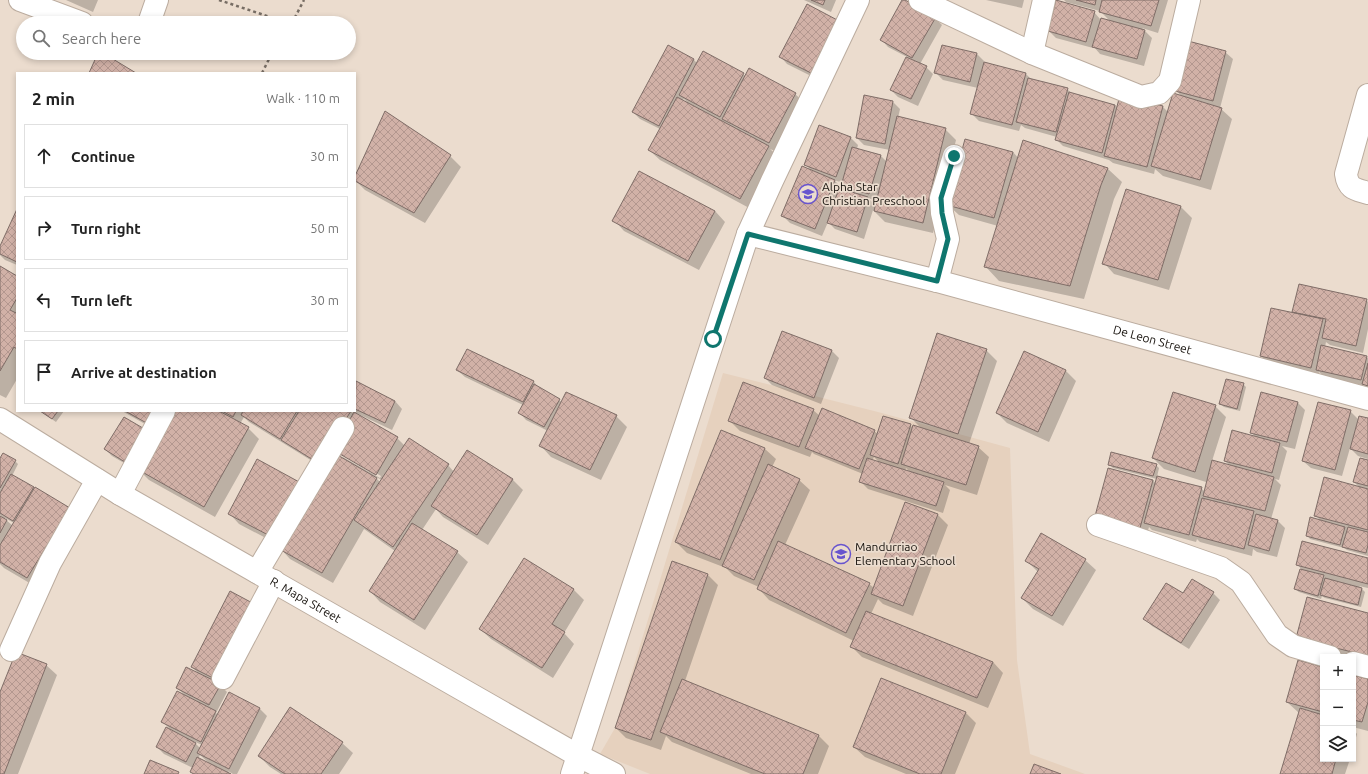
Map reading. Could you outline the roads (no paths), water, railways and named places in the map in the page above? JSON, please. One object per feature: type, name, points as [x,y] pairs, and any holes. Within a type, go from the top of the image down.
[{"type":"street","points":[[20,0],[63,16]]},
{"type":"street","points":[[151,16],[157,0]]},
{"type":"street","points":[[574,765],[748,234],[858,0]]},
{"type":"street","points":[[920,0],[1032,53],[1141,97],[1159,93],[1170,80],[1189,0]]},
{"type":"street","points":[[1032,53],[1044,0]]},
{"type":"street","points":[[1368,95],[1346,174],[1348,182],[1354,189],[1368,193]]},
{"type":"street","points":[[937,281],[948,239],[942,213],[941,198],[954,156]]},
{"type":"street","name":"De Leon Street","points":[[748,234],[937,281],[1368,399]]},
{"type":"street","points":[[120,494],[163,412]]},
{"type":"street","name":"R. Mapa Street","points":[[0,419],[120,494],[265,577],[574,765],[614,774]]},
{"type":"street","points":[[223,678],[265,577],[343,428]]},
{"type":"street","points":[[11,650],[50,563],[97,480]]},
{"type":"street","points":[[1098,525],[1221,568],[1241,582],[1277,635],[1293,646],[1320,654]]},
{"type":"street","points":[[1356,664],[1368,667]]},
{"type":"place","name":"Alpha Star Christian Preschool","points":[[808,194]]},
{"type":"place","name":"Mandurriao Elementary School","points":[[841,554]]}]
